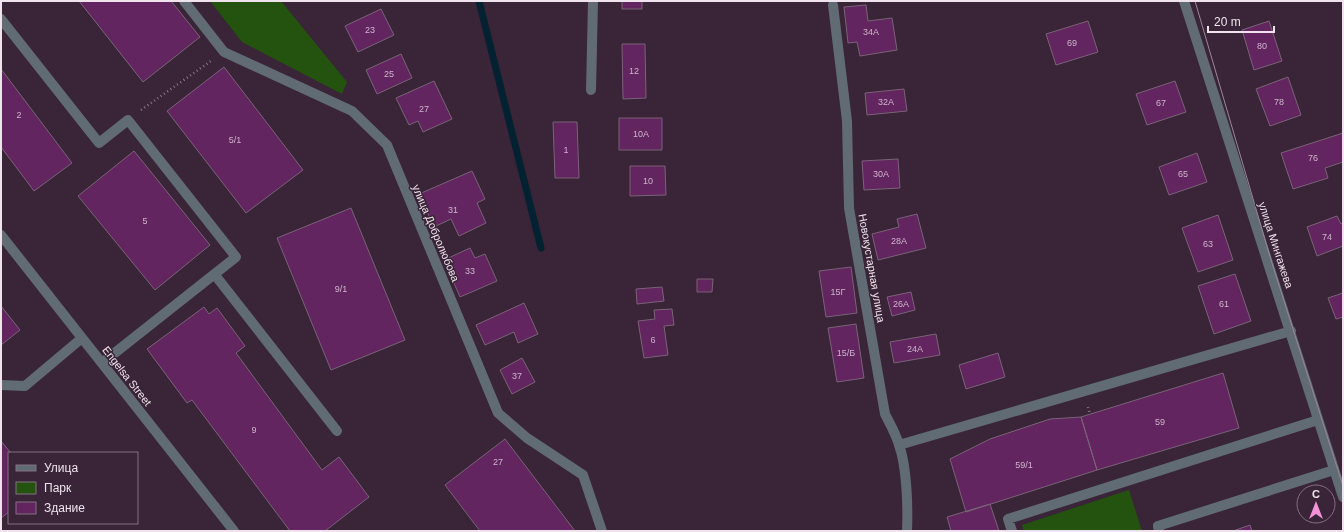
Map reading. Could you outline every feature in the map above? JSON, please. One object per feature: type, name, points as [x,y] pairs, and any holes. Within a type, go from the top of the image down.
[{"type":"street","name":"улица Добролюбова","points":[[184,1],[224,52],[352,111],[387,145],[498,413],[527,438],[583,475],[602,531]]},
{"type":"street","points":[[591,90],[593,1]]},
{"type":"street","name":"улица Мингажева","points":[[1184,1],[1343,497]]},
{"type":"street","name":"Новокустарная улица","points":[[833,5],[847,121],[849,208],[885,414],[899,445],[908,507],[907,531]]},
{"type":"street","points":[[1,19],[99,143],[128,120],[236,257],[102,363]]},
{"type":"street","name":"Engelsa Street","points":[[1,235],[234,531]]},
{"type":"street","points":[[214,275],[337,431]]},
{"type":"street","points":[[899,445],[1291,331]]},
{"type":"street","points":[[1,385],[25,386],[82,338]]},
{"type":"street","points":[[1012,531],[1008,519],[1318,420]]},
{"type":"street","points":[[1159,531],[1158,526],[1334,470]]},
{"type":"path","points":[[148,104],[224,52]]},
{"type":"green space","points":[[210,1],[281,1],[347,82],[342,94],[242,42]]},
{"type":"green space","points":[[1129,490],[1142,531],[1024,531],[1022,525]]},
{"type":"building","points":[[79,1],[171,1],[200,37],[143,82]]},
{"type":"building","points":[[622,1],[642,1],[642,9],[622,9]]},
{"type":"building","points":[[866,5],[868,21],[892,18],[897,50],[860,56],[857,42],[848,43],[844,7]]},
{"type":"building","points":[[381,9],[394,35],[358,52],[345,26]]},
{"type":"building","points":[[1088,21],[1098,52],[1056,65],[1046,34]]},
{"type":"building","points":[[1269,21],[1282,61],[1254,70],[1242,30]]},
{"type":"building","points":[[622,44],[645,44],[646,98],[623,99]]},
{"type":"building","points":[[401,54],[412,78],[377,94],[366,70]]},
{"type":"building","points":[[224,67],[303,170],[246,213],[167,111]]},
{"type":"building","points":[[1,69],[72,163],[34,191],[1,147]]},
{"type":"building","points":[[1288,77],[1301,115],[1270,126],[1256,89]]},
{"type":"building","points":[[434,81],[452,119],[423,132],[418,121],[409,125],[396,98]]},
{"type":"building","points":[[1175,81],[1186,112],[1147,125],[1136,94]]},
{"type":"building","points":[[904,89],[907,111],[867,115],[865,93]]},
{"type":"building","points":[[619,118],[662,118],[662,150],[619,150]]},
{"type":"building","points":[[553,122],[577,122],[579,178],[555,178]]},
{"type":"building","points":[[1343,133],[1343,162],[1325,168],[1328,178],[1293,189],[1281,153]]},
{"type":"building","points":[[134,151],[210,245],[155,290],[78,196]]},
{"type":"building","points":[[1197,153],[1207,182],[1169,195],[1159,167]]},
{"type":"building","points":[[898,159],[900,188],[864,190],[862,161]]},
{"type":"building","points":[[630,166],[665,166],[666,195],[630,196]]},
{"type":"building","points":[[472,171],[485,199],[477,203],[486,223],[459,236],[451,219],[434,227],[419,194]]},
{"type":"building","points":[[351,208],[405,340],[331,370],[277,238]]},
{"type":"building","points":[[917,214],[926,248],[878,260],[872,234],[899,227],[897,219]]},
{"type":"building","points":[[1218,215],[1233,260],[1198,272],[1182,228]]},
{"type":"building","points":[[1337,216],[1341,224],[1343,223],[1343,246],[1317,256],[1307,227]]},
{"type":"building","points":[[470,248],[475,258],[485,254],[497,281],[460,297],[444,260]]},
{"type":"building","points":[[851,267],[857,313],[826,317],[819,271]]},
{"type":"building","points":[[1235,274],[1251,321],[1214,334],[1198,286]]},
{"type":"building","points":[[697,279],[713,279],[712,292],[697,292]]},
{"type":"building","points":[[662,287],[664,301],[637,304],[636,289]]},
{"type":"building","points":[[911,292],[915,310],[892,316],[887,297]]},
{"type":"building","points":[[1343,293],[1343,317],[1336,319],[1328,298]]},
{"type":"building","points":[[524,303],[538,334],[518,343],[514,332],[485,345],[476,325]]},
{"type":"building","points":[[1,306],[20,330],[1,345]]},
{"type":"building","points":[[204,307],[209,314],[217,308],[245,346],[236,353],[322,470],[339,457],[369,497],[325,531],[290,531],[192,400],[187,403],[147,349]]},
{"type":"building","points":[[672,309],[674,325],[664,326],[668,355],[644,358],[638,321],[655,319],[654,310]]},
{"type":"building","points":[[856,324],[864,378],[837,382],[828,328]]},
{"type":"building","points":[[936,334],[940,355],[894,363],[890,342]]},
{"type":"building","points":[[998,353],[1005,377],[966,389],[959,365]]},
{"type":"building","points":[[522,358],[535,382],[512,394],[500,370]]},
{"type":"building","points":[[1223,373],[1239,428],[1097,470],[1081,417]]},
{"type":"building","points":[[1081,417],[1097,470],[966,512],[950,459],[990,439],[1050,419]]},
{"type":"building","points":[[505,439],[575,531],[480,531],[445,485]]},
{"type":"building","points":[[1,441],[10,452],[8,452],[8,513],[1,518]]},
{"type":"building","points":[[990,504],[999,531],[951,531],[947,517]]},
{"type":"building","points":[[1250,525],[1252,531],[1233,531]]},
{"type":"waterway","points":[[479,1],[541,248]]},
{"type":"tram line","points":[[1195,1],[1271,260],[1343,486]]}]
